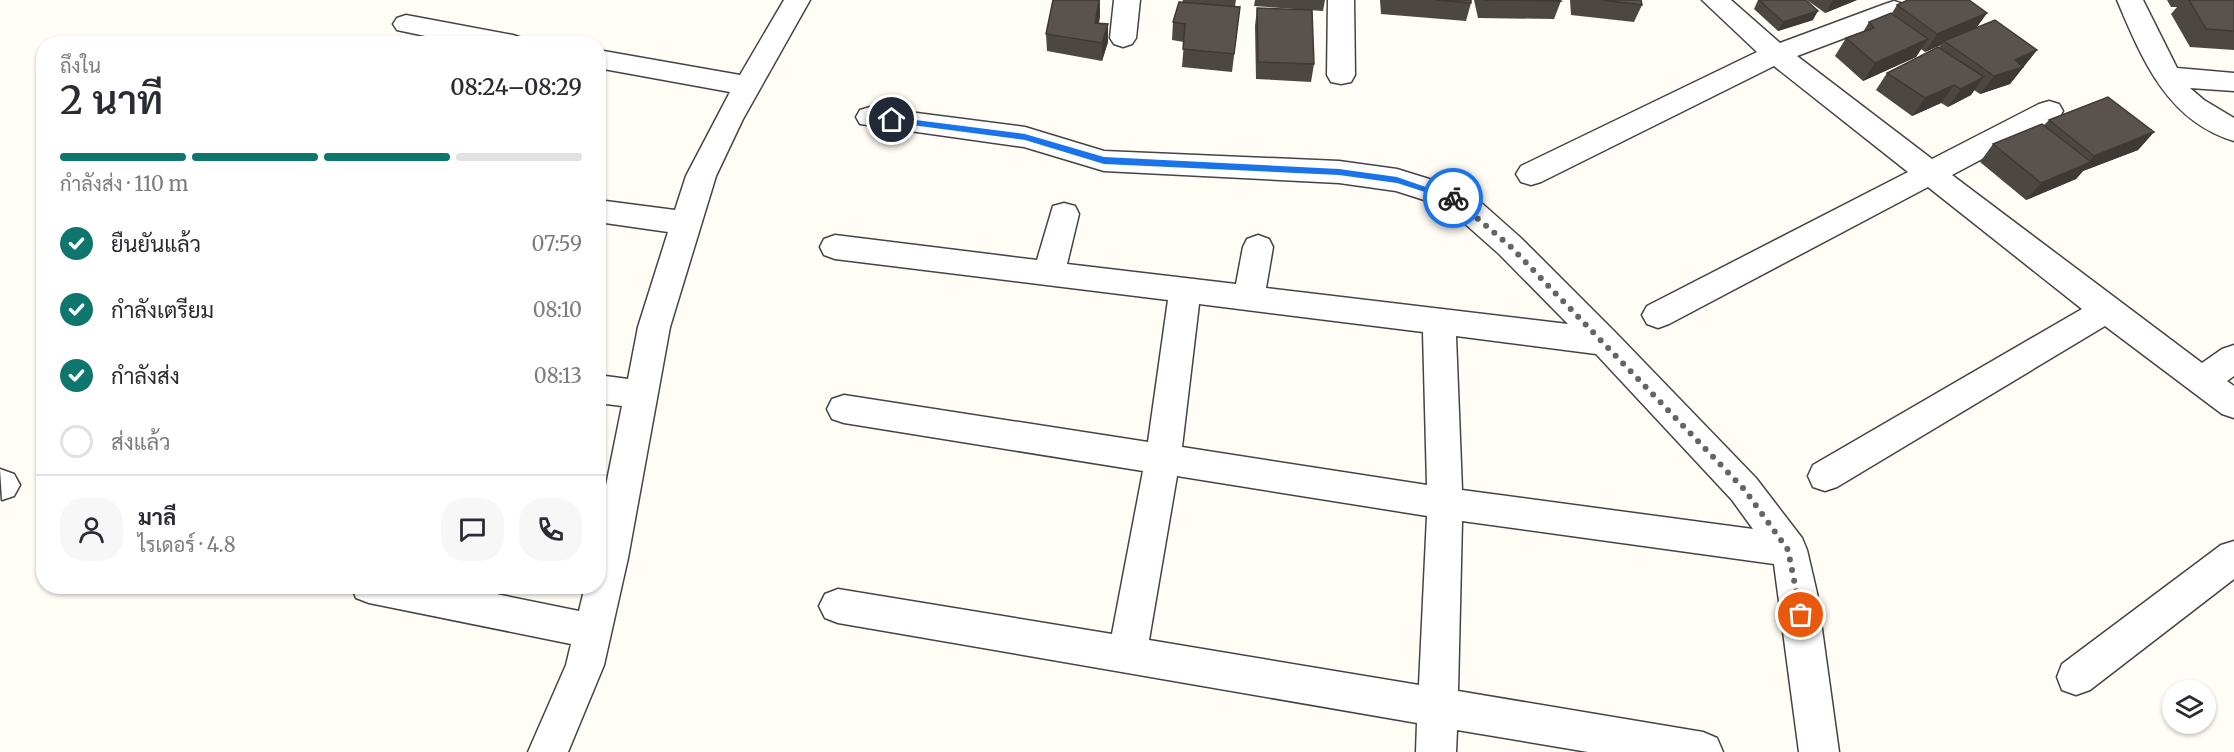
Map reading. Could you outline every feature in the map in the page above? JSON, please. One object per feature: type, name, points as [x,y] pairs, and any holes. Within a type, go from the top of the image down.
[{"type":"street","points":[[606,574],[654,327],[701,176],[796,0]]},
{"type":"street","points":[[1123,38],[1127,0]]},
{"type":"street","points":[[1341,0],[1341,75]]},
{"type":"street","points":[[1715,0],[1776,54],[1930,171],[2106,310],[2234,404]]},
{"type":"street","points":[[2130,0],[2145,34],[2176,90],[2194,107],[2234,130]]},
{"type":"street","points":[[1532,174],[1776,54],[1894,10]]},
{"type":"street","points":[[406,24],[470,36]]},
{"type":"street","points":[[606,60],[748,86]]},
{"type":"street","points":[[2170,78],[2234,82]]},
{"type":"street","points":[[1658,315],[1930,171],[2049,111]]},
{"type":"street","points":[[870,117],[1025,137],[1104,160],[1339,172],[1397,180],[1457,199],[1510,246],[1605,342],[1744,489],[1788,550],[1798,593],[1819,752]]},
{"type":"street","points":[[606,212],[687,223]]},
{"type":"street","points":[[1049,273],[1064,214]]},
{"type":"street","points":[[835,247],[1605,342]]},
{"type":"street","points":[[1249,298],[1258,247]]},
{"type":"street","points":[[1127,655],[1163,459],[1185,290]]},
{"type":"street","points":[[1825,476],[2106,310]]},
{"type":"street","points":[[1436,752],[1445,503],[1439,322]]},
{"type":"street","points":[[2203,380],[2234,357]]},
{"type":"street","points":[[606,389],[641,394]]},
{"type":"street","points":[[844,409],[1445,503],[1788,550]]},
{"type":"street","points":[[2076,677],[2234,557]]},
{"type":"street","points":[[409,594],[592,631]]},
{"type":"street","points":[[548,752],[585,665],[601,594]]},
{"type":"street","points":[[838,606],[1703,752]]},
{"type":"building","points":[[1053,0],[1099,0],[1095,23],[1108,24],[1102,43],[1046,34]]},
{"type":"building","points":[[1436,0],[1471,0],[1471,3]]},
{"type":"building","points":[[1483,0],[1560,0],[1561,1]]},
{"type":"building","points":[[1602,0],[1641,0],[1642,5]]},
{"type":"building","points":[[1759,0],[1806,0],[1818,11],[1783,22]]},
{"type":"building","points":[[1908,0],[1969,0],[1987,13],[1937,34],[1897,5]]},
{"type":"building","points":[[2189,0],[2234,0],[2234,31],[2206,29]]},
{"type":"building","points":[[1179,2],[1240,7],[1234,54],[1183,49],[1185,24],[1173,22]]},
{"type":"building","points":[[1257,8],[1312,10],[1314,64],[1258,62]]},
{"type":"building","points":[[1891,13],[1928,39],[1875,63],[1846,38],[1874,28],[1869,22]]},
{"type":"building","points":[[1995,20],[2037,50],[2015,60],[2023,67],[1994,76],[1944,41]]},
{"type":"building","points":[[1938,47],[1984,77],[1961,89],[1954,85],[1925,98],[1887,73]]},
{"type":"building","points":[[2108,97],[2154,132],[2094,156],[2049,120]]},
{"type":"building","points":[[2042,124],[2091,162],[2041,183],[1993,144]]},
{"type":"way so far","points":[[1453,198],[1457,199],[1510,246],[1605,342],[1744,489],[1788,550],[1801,615]]},
{"type":"route","points":[[892,120],[1025,137],[1104,160],[1143,164],[1339,172],[1397,180],[1453,198]]}]
